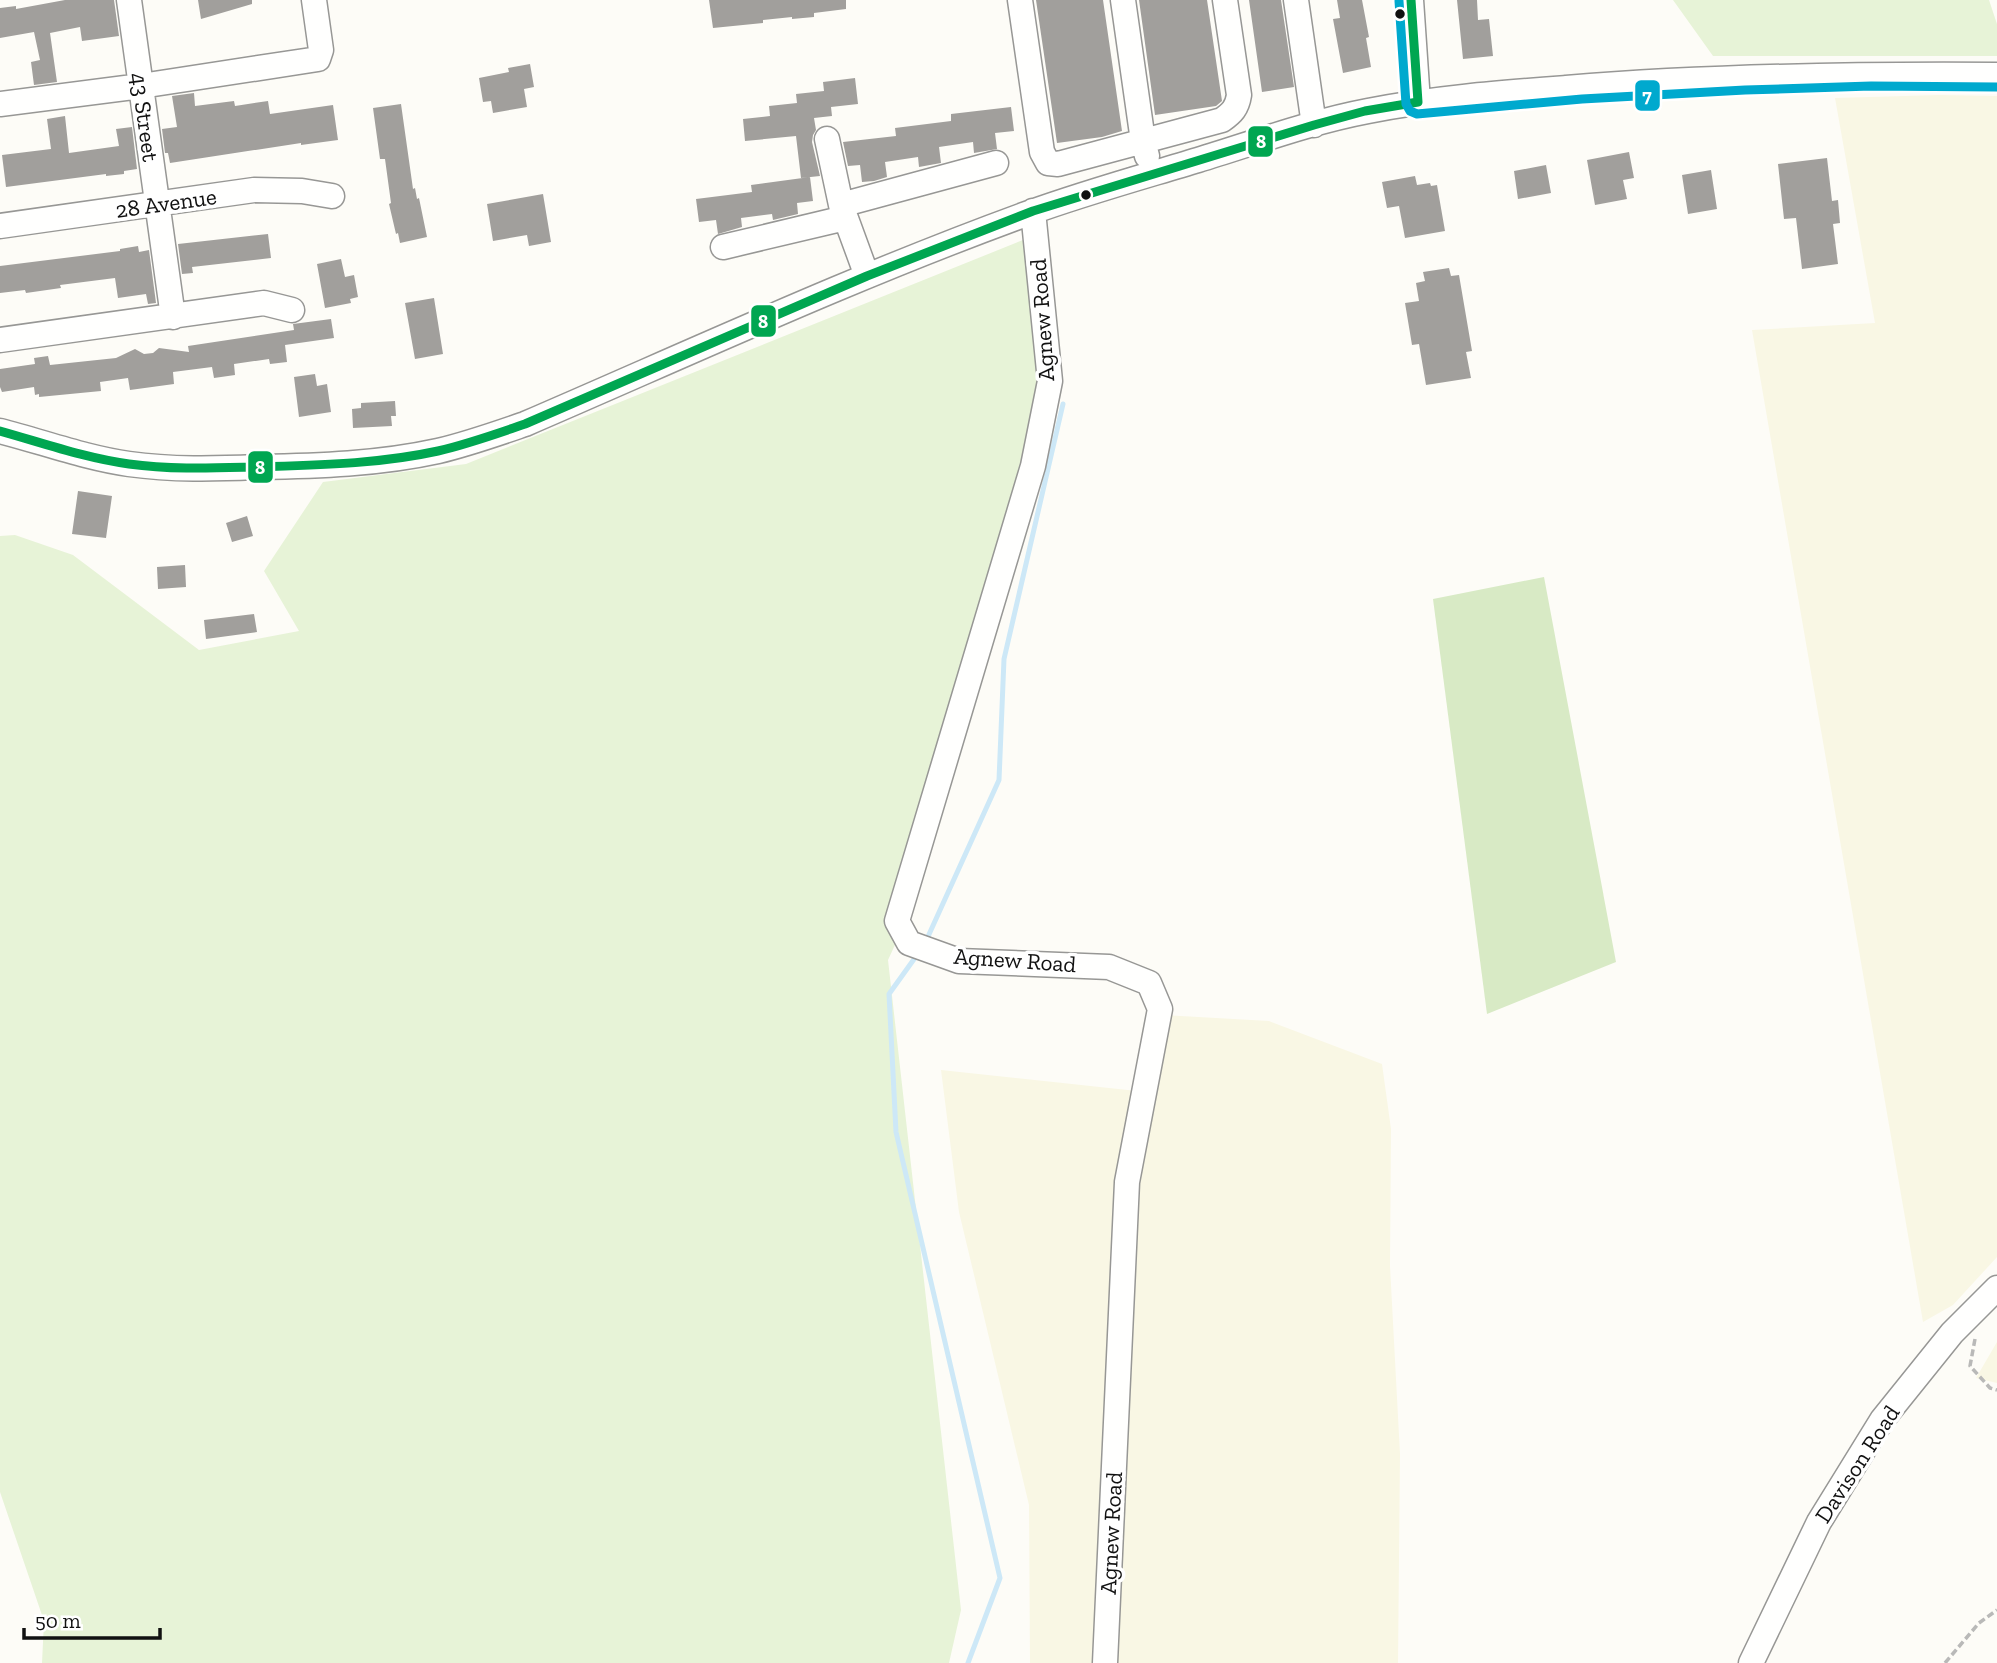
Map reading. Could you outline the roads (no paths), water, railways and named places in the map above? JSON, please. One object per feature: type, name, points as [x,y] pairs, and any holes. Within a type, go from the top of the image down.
[{"type":"street","name":"43 Street","points":[[129,0],[173,317]]},
{"type":"street","points":[[0,104],[318,59],[321,50],[314,0]]},
{"type":"street","points":[[1020,0],[1042,152],[1048,163],[1058,164],[1222,120],[1231,114],[1237,106],[1239,96],[1225,0]]},
{"type":"street","points":[[1123,0],[1143,141],[1153,173]]},
{"type":"street","points":[[1296,0],[1314,125]]},
{"type":"street","points":[[1411,0],[1418,102]]},
{"type":"street","points":[[0,431],[111,461],[169,468],[321,466],[384,460],[436,451],[525,424],[867,276],[1033,211],[1365,111],[1418,102],[1594,85],[1855,74],[1997,75]]},
{"type":"street","points":[[827,139],[843,211],[867,276]]},
{"type":"street","points":[[723,247],[996,163]]},
{"type":"street","name":"28 Avenue","points":[[0,226],[254,190],[302,191],[332,196]]},
{"type":"street","name":"Agnew Road","points":[[1033,211],[1050,381],[1033,466],[897,921],[909,943],[958,961],[1109,967],[1149,983],[1160,1009],[1127,1182],[1105,1663]]},
{"type":"street","points":[[0,340],[264,303],[292,310]]},
{"type":"street","name":"Davison Road","points":[[1751,1663],[1819,1521],[1882,1420],[1952,1333],[1997,1288]]},
{"type":"waterway","points":[[926,941],[999,780],[1004,659],[1063,404]]},
{"type":"waterway","points":[[917,955],[889,994],[896,1132],[1000,1578],[968,1663]]}]
